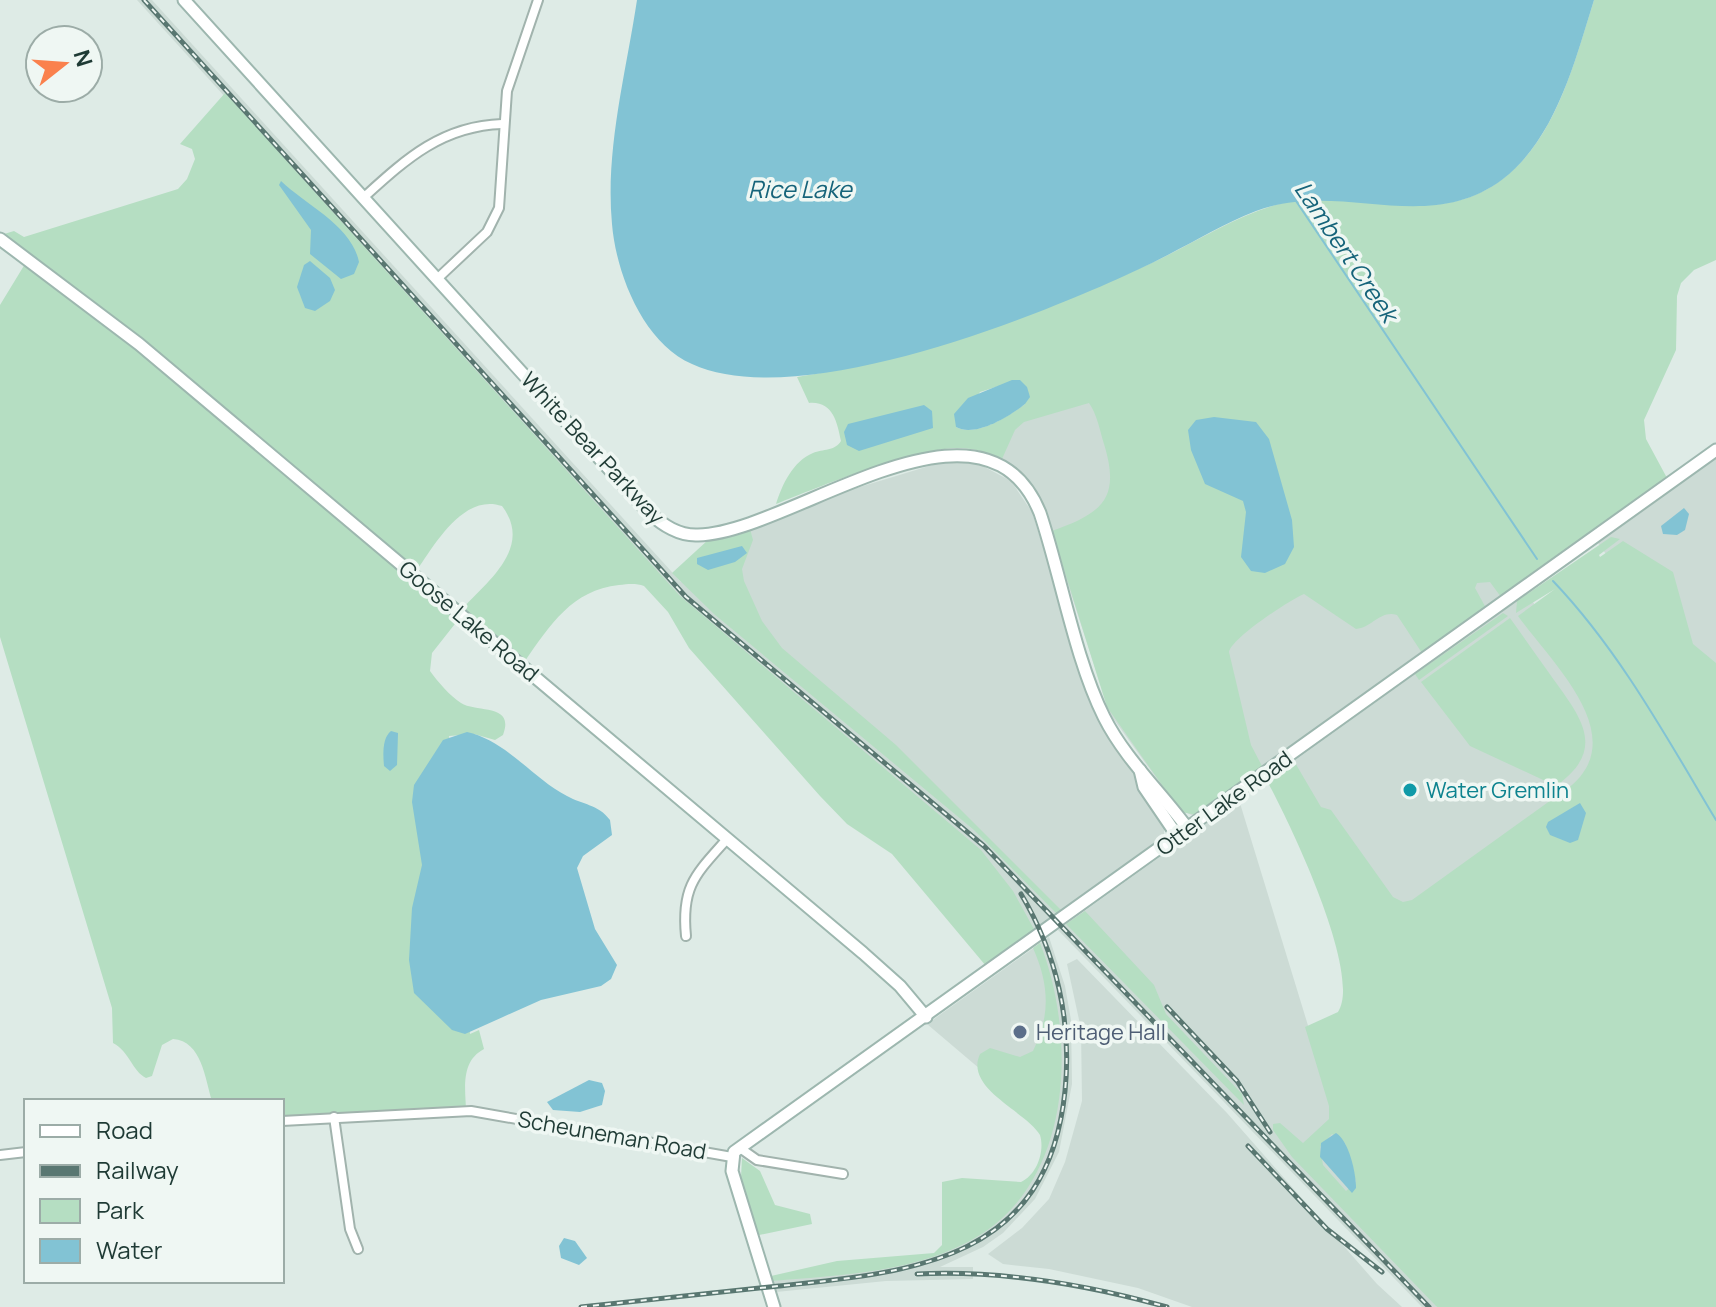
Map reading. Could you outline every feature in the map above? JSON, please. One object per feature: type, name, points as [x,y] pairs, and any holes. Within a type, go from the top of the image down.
[{"type":"street","points":[[437,279],[487,232],[495,219],[502,196],[502,124],[507,91],[538,0]]},
{"type":"street","name":"White Bear Parkway","points":[[188,1],[649,513],[682,533],[695,536],[724,531],[820,493],[939,456],[974,456],[1010,471],[1025,487],[1040,513],[1101,710],[1140,770],[1153,781],[1188,829]]},
{"type":"street","points":[[363,198],[426,145],[457,131],[502,124]]},
{"type":"street","name":"Goose Lake Road","points":[[0,239],[139,344],[892,978],[926,1017]]},
{"type":"street","name":"Otter Lake Road","points":[[736,1152],[1716,450]]},
{"type":"street","name":"White Bear Parkway","points":[[1140,770],[1144,787],[1178,837]]},
{"type":"street","points":[[686,936],[684,912],[688,887],[727,839]]},
{"type":"street","name":"Scheuneman Road","points":[[284,1121],[471,1111],[736,1152],[732,1171],[774,1307]]},
{"type":"street","points":[[334,1117],[350,1229],[358,1249]]},
{"type":"street","points":[[0,1155],[24,1152]]},
{"type":"street","points":[[736,1152],[757,1160],[843,1174]]},
{"type":"shaded area","points":[[137,0],[152,0],[681,582],[708,540],[736,534],[830,496],[939,463],[977,463],[1011,481],[1032,512],[1094,709],[1164,825],[1164,838],[1035,931],[677,595]]},
{"type":"shaded area","points":[[1131,386],[1358,573],[1489,575],[1503,596],[1193,816],[1178,808],[1110,714],[1042,504],[1026,478],[998,458],[1016,421]]},
{"type":"shaded area","points":[[1716,458],[1716,676],[1673,648],[1598,543]]},
{"type":"shaded area","points":[[1527,594],[1655,770],[1357,989],[1287,766]]},
{"type":"shaded area","points":[[1239,800],[1336,1117],[1437,1307],[1422,1307],[1058,930]]},
{"type":"shaded area","points":[[1049,937],[1065,986],[1071,1020],[1072,1084],[1059,1152],[1035,1199],[1003,1233],[983,1247],[940,1267],[973,1267],[973,1279],[886,1281],[776,1292],[773,1281],[937,1254],[1031,1181],[1052,1130],[927,1024]]},
{"type":"shaded area","points":[[1077,959],[1227,1113],[1377,1284],[1402,1307],[1192,1307],[1138,1288],[1049,1269],[1003,1264],[988,1254],[1022,1228],[1049,1199],[1065,1162],[1082,1101],[1081,1029],[1067,964]]},
{"type":"green space","points":[[1594,0],[1716,0],[1716,260],[1694,270],[1681,283],[1677,296],[1676,350],[1644,420],[1646,439],[1667,478],[1501,597],[1490,582],[1477,583],[1475,588],[1486,608],[1422,653],[1397,615],[1386,615],[1356,629],[1304,594],[1262,620],[1229,652],[1251,745],[1263,768],[1197,815],[1181,812],[1107,707],[1052,531],[1084,518],[1103,501],[1108,491],[1109,463],[1089,403],[1024,422],[1015,430],[1002,459],[971,449],[941,449],[867,469],[776,504],[785,482],[800,462],[813,453],[836,447],[841,441],[829,409],[809,403],[797,377],[887,359],[1020,318],[1164,257],[1245,216],[1279,204],[1306,199],[1334,199],[1389,204],[1443,204],[1470,197],[1497,183],[1517,167],[1548,125],[1570,75]],"holes":[[[1018,380],[1025,404],[982,428],[964,430],[956,427],[980,392]]]},
{"type":"green space","points":[[225,93],[680,596],[981,850],[1013,891],[1035,931],[986,966],[892,854],[847,824],[820,796],[689,648],[668,612],[644,586],[629,584],[602,588],[575,602],[553,622],[525,661],[463,608],[495,574],[510,549],[513,535],[502,506],[488,504],[463,514],[442,535],[417,570],[117,319],[4,234],[14,231],[24,237],[178,189],[187,179],[195,159],[192,149],[180,144]]},
{"type":"green space","points":[[25,264],[137,350],[458,620],[432,653],[430,671],[461,703],[499,713],[505,725],[503,735],[495,740],[474,734],[449,736],[470,1034],[479,1030],[484,1049],[471,1060],[468,1067],[466,1109],[284,1116],[284,1099],[211,1099],[201,1062],[183,1041],[173,1039],[162,1045],[152,1076],[146,1078],[113,1043],[112,1008],[0,637],[0,305]]},
{"type":"green space","points":[[750,529],[753,540],[742,569],[744,581],[762,621],[782,648],[896,745],[1062,911],[1058,915],[974,830],[714,614],[672,573],[708,540]]},
{"type":"green space","points":[[1611,537],[1620,539],[1600,557],[1623,541],[1673,572],[1693,644],[1716,663],[1716,1307],[1437,1307],[1292,1157],[1273,1130],[1273,1124],[1280,1123],[1303,1143],[1329,1119],[1329,1106],[1305,1027],[1338,1012],[1343,993],[1340,965],[1320,896],[1267,781],[1294,761],[1321,807],[1331,810],[1393,897],[1403,902],[1412,900],[1572,785],[1588,765],[1593,744],[1589,721],[1565,676],[1518,616],[1555,589],[1516,613],[1517,601]],"holes":[[[1332,1134],[1345,1143],[1356,1182],[1346,1191],[1323,1165],[1320,1147]]]},
{"type":"green space","points":[[1503,613],[1508,616],[1419,680],[1415,674]]},
{"type":"green space","points":[[1510,618],[1574,708],[1585,734],[1581,760],[1556,786],[1470,746],[1421,682]]},
{"type":"green space","points":[[1085,911],[1154,985],[1166,1014],[1242,1094],[1244,1105],[1066,924]]},
{"type":"green space","points":[[1040,943],[1052,981],[1060,1023],[1062,1066],[1058,1109],[1047,1149],[1029,1186],[1003,1218],[968,1242],[945,1252],[873,1271],[773,1281],[771,1276],[837,1261],[934,1253],[942,1245],[942,1182],[962,1178],[1021,1182],[1031,1174],[1040,1155],[1040,1135],[988,1089],[977,1067],[980,1054],[990,1048],[1020,1057],[1033,1051],[1043,1025],[1046,1000],[1042,974],[1033,948]]},
{"type":"green space","points":[[742,1158],[760,1171],[775,1205],[810,1214],[812,1224],[759,1235],[741,1177]]},
{"type":"water","name":"Rice Lake","points":[[637,0],[1594,0],[1571,73],[1537,142],[1503,179],[1474,196],[1444,204],[1413,206],[1320,201],[1288,203],[1256,211],[1152,263],[1051,307],[924,351],[858,367],[795,376],[739,376],[692,364],[659,340],[635,304],[619,264],[612,224],[611,168]]},
{"type":"water","points":[[281,181],[327,217],[347,238],[359,262],[354,274],[341,279],[310,254],[311,230],[279,185]]},
{"type":"water","points":[[310,261],[330,278],[335,290],[330,301],[315,311],[305,308],[297,287],[304,265]]},
{"type":"water","points":[[1012,380],[1020,380],[1027,387],[1030,397],[1025,404],[982,428],[964,430],[956,427],[954,414],[968,398]]},
{"type":"water","points":[[924,405],[932,411],[933,428],[859,451],[847,445],[844,432],[848,424]]},
{"type":"water","points":[[1214,417],[1256,422],[1269,439],[1292,520],[1294,547],[1285,564],[1265,573],[1251,571],[1241,557],[1246,512],[1243,501],[1205,484],[1191,450],[1188,430],[1196,420]]},
{"type":"water","points":[[1684,508],[1689,514],[1685,530],[1677,535],[1663,534],[1661,526]]},
{"type":"water","points":[[742,546],[747,553],[735,562],[708,570],[697,564],[697,558]]},
{"type":"water","points":[[391,731],[398,733],[397,765],[390,771],[384,766],[383,752]]},
{"type":"water","points":[[467,732],[495,743],[554,788],[595,808],[610,820],[612,835],[583,856],[577,868],[595,929],[617,965],[611,979],[601,986],[541,1000],[465,1034],[452,1030],[414,993],[409,960],[412,908],[422,865],[412,802],[414,785],[443,740]]},
{"type":"water","points":[[1580,803],[1586,813],[1578,840],[1570,843],[1550,835],[1546,827],[1548,822]]},
{"type":"water","points":[[589,1080],[602,1083],[605,1091],[602,1105],[580,1112],[553,1110],[547,1102]]},
{"type":"water","points":[[1336,1133],[1345,1143],[1353,1166],[1356,1188],[1352,1193],[1320,1157],[1321,1143]]},
{"type":"water","points":[[564,1238],[575,1241],[587,1258],[579,1265],[561,1258],[559,1246]]},
{"type":"waterway","name":"Lambert Creek","points":[[1294,198],[1537,559]]},
{"type":"waterway","name":"Lambert Creek","points":[[1553,581],[1621,665],[1716,820]]},
{"type":"railway","points":[[144,0],[686,597],[984,846],[1429,1307]]},
{"type":"railway","points":[[581,1307],[880,1273],[926,1262],[967,1246],[1003,1223],[1033,1190],[1053,1147],[1065,1091],[1067,1065],[1064,1014],[1053,965],[1034,917],[1021,894]]},
{"type":"railway","points":[[1167,1007],[1237,1081],[1270,1132]]},
{"type":"railway","points":[[1248,1146],[1327,1229],[1382,1272]]},
{"type":"railway","points":[[917,1274],[980,1274],[1043,1280],[1167,1307]]},
{"type":"place","name":"Water Gremlin","points":[[1410,790]]},
{"type":"place","name":"Heritage Hall","points":[[1020,1032]]}]
